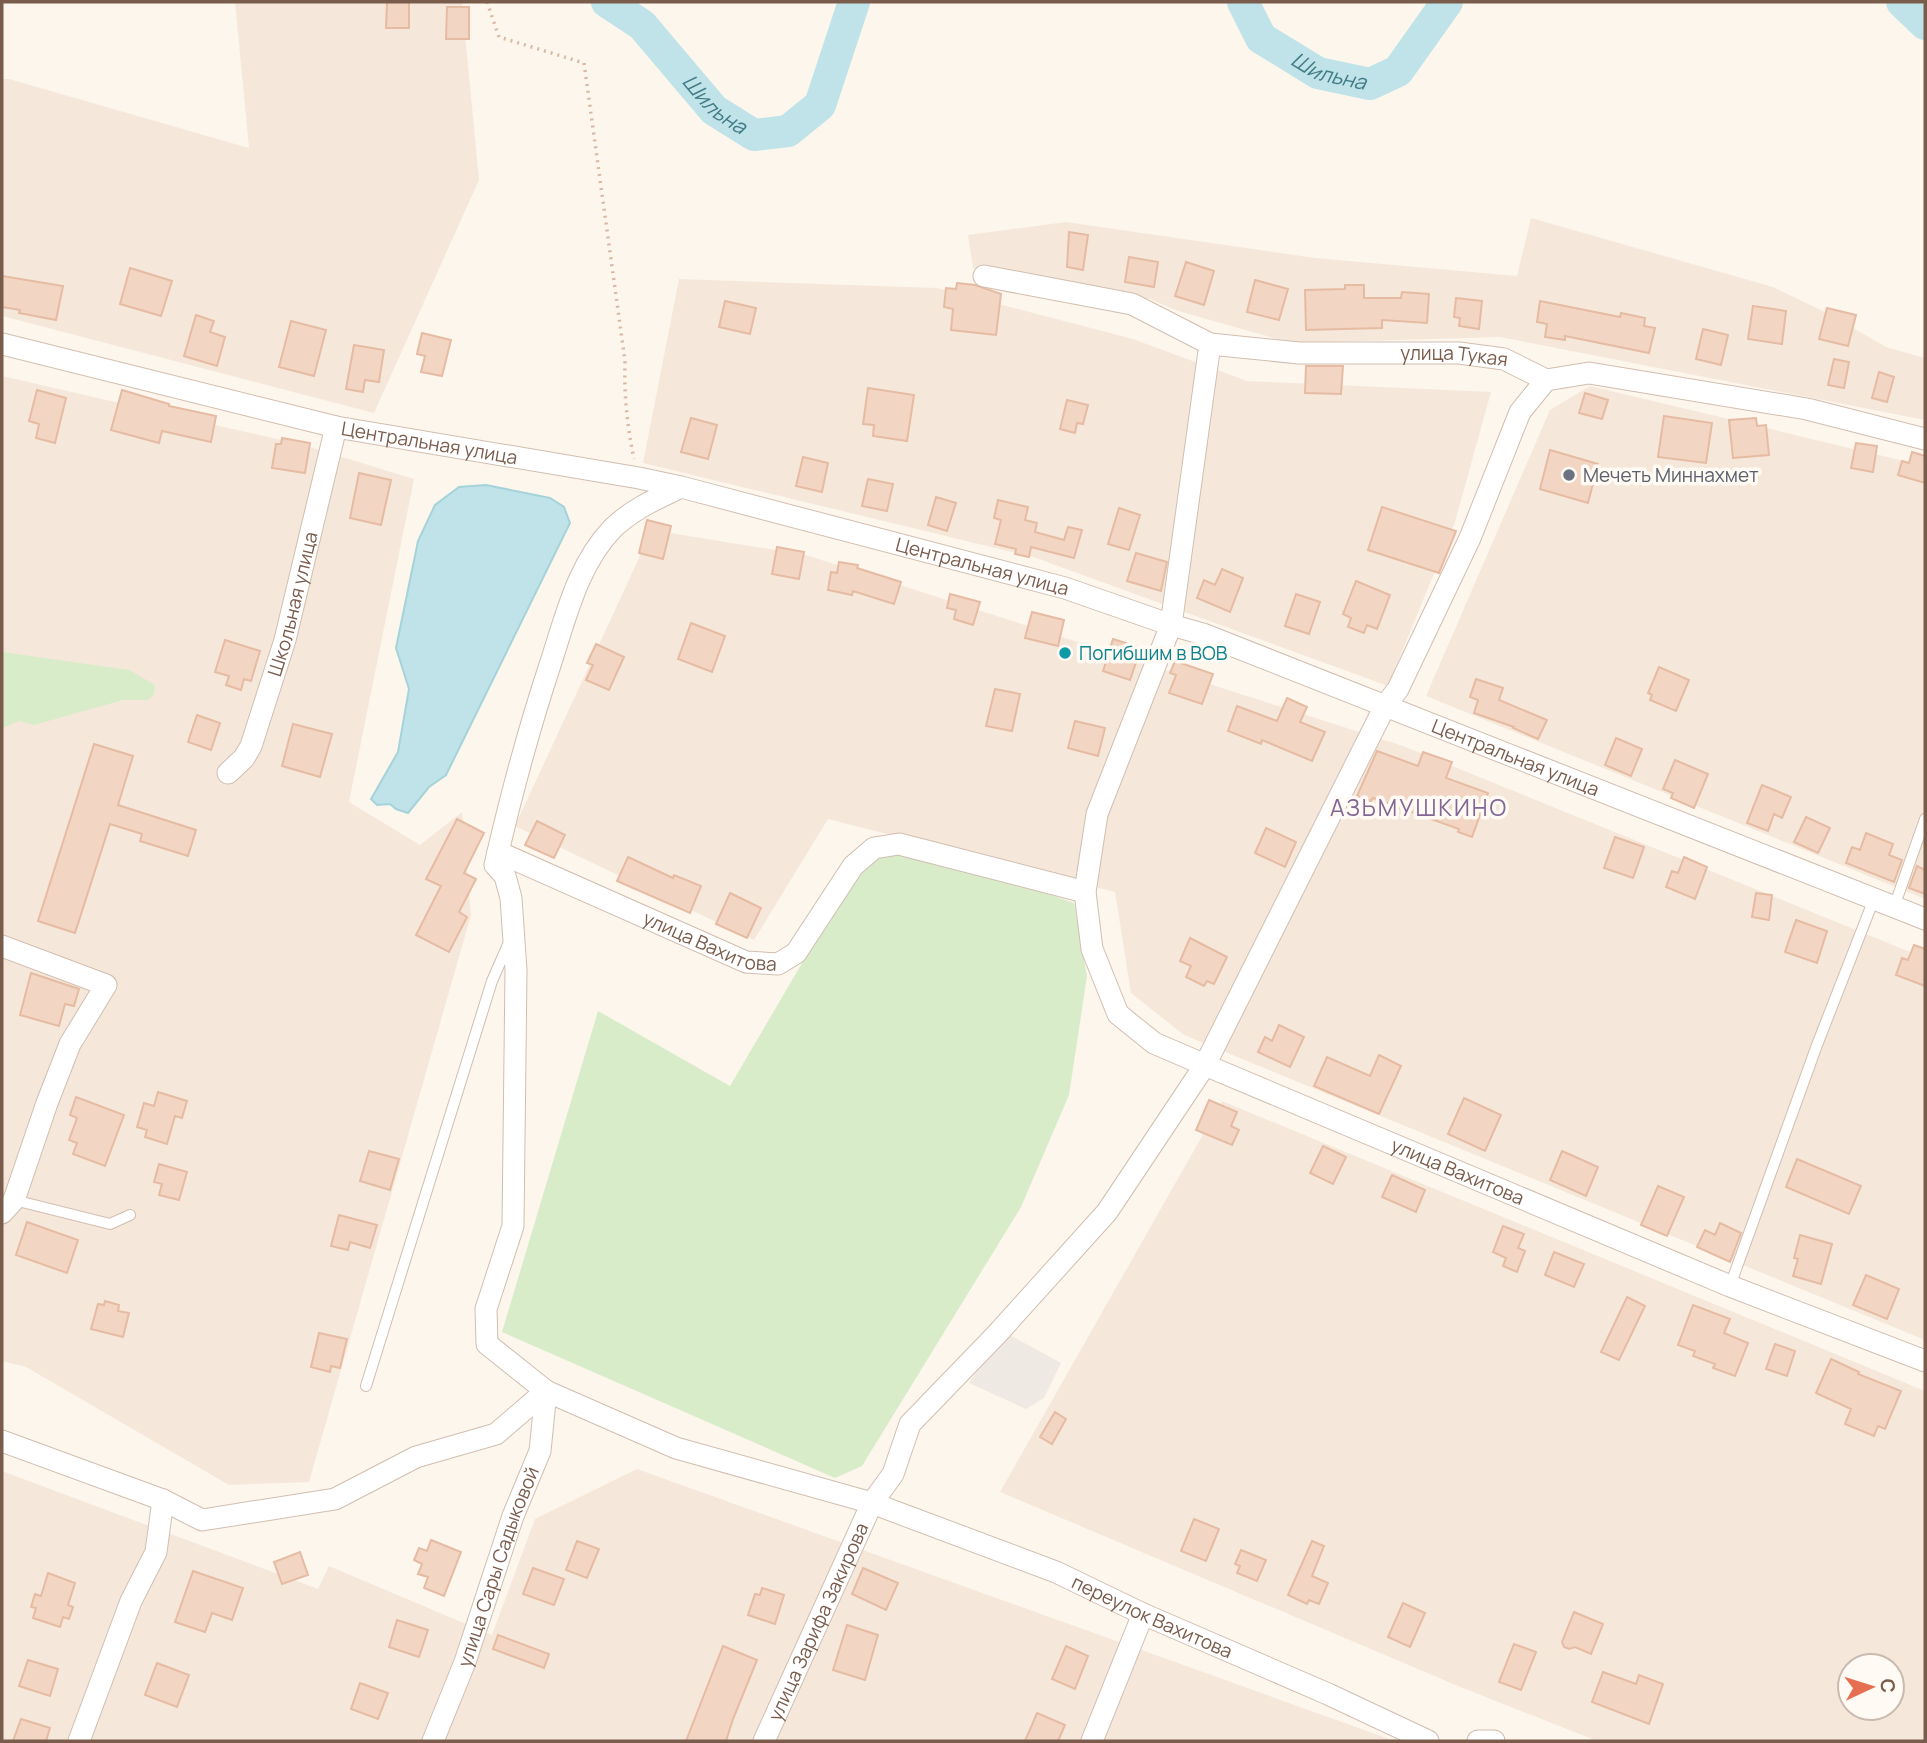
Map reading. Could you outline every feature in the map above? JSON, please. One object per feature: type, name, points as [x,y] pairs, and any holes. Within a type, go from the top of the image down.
[{"type":"street","name":"улица Тукая","points":[[984,276],[1132,304],[1210,344],[1299,353],[1459,353],[1504,359],[1546,380]]},
{"type":"street","name":"Центральная улица","points":[[2,344],[336,427],[681,487],[1065,588],[1203,634],[1925,919]]},
{"type":"street","name":"улица Вахитова","points":[[1210,344],[1171,625],[1097,814],[1084,892],[1092,949],[1118,1014],[1154,1044],[1730,1286],[1925,1361]]},
{"type":"street","points":[[1546,380],[1588,373],[1807,409],[1925,439]]},
{"type":"street","name":"улица Зарифа Закирова","points":[[764,1741],[872,1503],[893,1474],[910,1424],[997,1334],[1107,1212],[1205,1065],[1385,706],[1398,689],[1471,538],[1520,412],[1546,380]]},
{"type":"street","name":"Школьная улица","points":[[228,773],[244,758],[251,746],[285,640],[336,427]]},
{"type":"street","points":[[632,511],[639,478]]},
{"type":"street","points":[[498,852],[528,733],[568,610],[585,567],[611,531],[632,511],[681,487]]},
{"type":"street","name":"улица Вахитова","points":[[498,852],[746,962],[778,964],[796,953],[853,866],[874,848],[899,844],[1084,892]]},
{"type":"street","name":"переулок Вахитова","points":[[498,852],[495,864],[505,876],[512,898],[516,970],[513,1226],[486,1309],[487,1344],[546,1391],[676,1448],[872,1503],[1056,1572],[1143,1614],[1428,1741]]},
{"type":"street","points":[[2,946],[106,985],[70,1044],[8,1206]]},
{"type":"street","points":[[2,1441],[163,1500],[202,1520],[334,1499],[416,1457],[496,1434],[546,1391]]},
{"type":"street","name":"улица Сары Садыковой","points":[[433,1741],[465,1662],[513,1516],[540,1451],[546,1391]]},
{"type":"street","points":[[79,1741],[131,1601],[156,1552],[163,1500]]},
{"type":"street","points":[[1092,1741],[1143,1614]]},
{"type":"street","points":[[1478,1741],[1493,1741]]},
{"type":"lane","points":[[1730,1286],[1817,1045],[1925,819]]},
{"type":"lane","points":[[366,1387],[492,981],[513,934]]},
{"type":"lane","points":[[8,1206],[110,1224],[130,1215]]},
{"type":"path","points":[[487,2],[499,37],[584,63],[625,361],[627,428],[639,478]]},
{"type":"shaded area","points":[[235,2],[462,2],[479,180],[374,413],[2,316],[2,79],[249,148]]},
{"type":"shaded area","points":[[1531,218],[1773,287],[1831,315],[1886,347],[1925,358],[1925,420],[1500,337],[1291,343],[1178,311],[1150,299],[973,268],[968,235],[1066,222],[1315,258],[1517,276]]},
{"type":"shaded area","points":[[679,279],[937,288],[1133,339],[1247,381],[1491,392],[1455,522],[1388,686],[1033,557],[643,463]]},
{"type":"shaded area","points":[[2,376],[303,445],[414,479],[349,802],[420,845],[462,812],[471,915],[309,1482],[229,1485],[26,1367],[2,1361]]},
{"type":"shaded area","points":[[1590,386],[1925,466],[1925,899],[1426,696],[1550,410]]},
{"type":"shaded area","points":[[652,530],[806,555],[1403,746],[1925,958],[1925,1340],[1184,1035],[1131,993],[1115,892],[828,819],[754,940],[515,826]]},
{"type":"shaded area","points":[[1222,1101],[1925,1391],[1925,1741],[1597,1741],[1458,1686],[1000,1492]]},
{"type":"shaded area","points":[[1004,1332],[1061,1363],[1044,1398],[1026,1409],[969,1383]]},
{"type":"shaded area","points":[[637,1469],[1395,1741],[2,1741],[2,1471],[318,1589],[329,1566],[492,1635],[535,1519]]},
{"type":"green space","points":[[2,652],[129,670],[155,685],[154,694],[149,700],[123,700],[34,725],[19,721],[3,728],[2,737]]},
{"type":"green space","points":[[898,851],[984,872],[1074,903],[1087,976],[1069,1095],[1021,1207],[862,1466],[835,1478],[502,1332],[598,1011],[730,1086],[853,876],[863,863]]},
{"type":"water","points":[[486,485],[550,498],[564,507],[570,523],[446,775],[429,787],[408,813],[390,804],[377,805],[371,799],[398,752],[409,689],[396,648],[418,541],[435,505],[459,487]]},
{"type":"building","points":[[387,2],[409,2],[409,28],[386,28]]},
{"type":"building","points":[[447,7],[469,7],[469,39],[446,39]]},
{"type":"building","points":[[1069,232],[1088,235],[1083,270],[1067,267]]},
{"type":"building","points":[[1129,257],[1158,262],[1154,287],[1125,282]]},
{"type":"building","points":[[1186,262],[1214,271],[1204,305],[1175,296]]},
{"type":"building","points":[[130,268],[172,281],[161,316],[120,304]]},
{"type":"building","points":[[2,276],[63,286],[56,320],[2,307]]},
{"type":"building","points":[[1255,280],[1288,289],[1279,320],[1247,312]]},
{"type":"building","points":[[957,283],[975,285],[1001,294],[996,335],[951,330],[953,309],[944,307],[946,288],[956,289]]},
{"type":"building","points":[[1345,285],[1364,285],[1364,298],[1401,298],[1402,292],[1429,294],[1427,323],[1382,320],[1382,328],[1306,330],[1305,290],[1345,289]]},
{"type":"building","points":[[1456,298],[1482,301],[1479,329],[1459,326],[1460,318],[1454,317]]},
{"type":"building","points":[[725,301],[756,308],[750,334],[719,327]]},
{"type":"building","points":[[1540,301],[1620,317],[1621,313],[1645,318],[1644,326],[1655,328],[1649,353],[1565,336],[1565,340],[1545,337],[1547,324],[1537,322]]},
{"type":"building","points":[[1753,306],[1786,311],[1782,344],[1748,339]]},
{"type":"building","points":[[1827,308],[1856,315],[1848,346],[1819,339]]},
{"type":"building","points":[[196,315],[214,321],[210,332],[225,337],[217,366],[184,356]]},
{"type":"building","points":[[291,321],[326,330],[314,376],[279,367]]},
{"type":"building","points":[[1703,329],[1728,335],[1721,365],[1696,359]]},
{"type":"building","points":[[422,333],[451,340],[442,376],[421,372],[425,356],[417,354]]},
{"type":"building","points":[[354,345],[384,350],[379,382],[365,380],[363,392],[346,389]]},
{"type":"building","points":[[1834,359],[1849,362],[1844,388],[1828,385]]},
{"type":"building","points":[[1306,366],[1343,366],[1341,394],[1305,393]]},
{"type":"building","points":[[1879,372],[1894,377],[1887,402],[1872,398]]},
{"type":"building","points":[[868,388],[914,395],[907,441],[873,436],[874,425],[863,424]]},
{"type":"building","points":[[37,390],[66,398],[55,443],[36,438],[39,424],[29,421]]},
{"type":"building","points":[[122,390],[169,406],[216,416],[211,442],[162,431],[159,443],[111,430]]},
{"type":"building","points":[[1585,393],[1608,400],[1602,419],[1579,413]]},
{"type":"building","points":[[1067,400],[1088,405],[1083,424],[1077,423],[1075,433],[1060,429]]},
{"type":"building","points":[[1664,416],[1712,423],[1706,463],[1658,457]]},
{"type":"building","points":[[691,418],[717,425],[708,459],[681,452]]},
{"type":"building","points":[[1756,418],[1757,426],[1766,425],[1769,455],[1733,458],[1729,420]]},
{"type":"building","points":[[282,438],[310,443],[305,473],[272,468],[276,444],[281,444]]},
{"type":"building","points":[[1856,443],[1877,446],[1873,472],[1851,468]]},
{"type":"building","points":[[1550,450],[1598,464],[1588,503],[1540,489]]},
{"type":"building","points":[[1912,452],[1925,456],[1925,483],[1898,475],[1902,461],[1909,463]]},
{"type":"building","points":[[803,457],[828,463],[822,492],[796,486]]},
{"type":"building","points":[[359,473],[391,480],[381,525],[350,518]]},
{"type":"building","points":[[868,479],[893,484],[887,511],[862,506]]},
{"type":"building","points":[[936,497],[956,503],[947,531],[928,525]]},
{"type":"building","points":[[998,500],[1028,507],[1025,520],[1037,523],[1035,532],[1064,540],[1068,527],[1082,530],[1074,558],[1031,547],[1029,557],[1015,554],[1016,549],[995,544],[1001,520],[994,518]]},
{"type":"building","points":[[1382,507],[1456,531],[1439,573],[1368,550]]},
{"type":"building","points":[[1119,508],[1140,515],[1129,550],[1108,544]]},
{"type":"building","points":[[647,520],[671,526],[663,559],[639,553]]},
{"type":"building","points":[[777,547],[804,552],[799,579],[772,574]]},
{"type":"building","points":[[1136,553],[1167,562],[1161,591],[1127,581]]},
{"type":"building","points":[[839,562],[858,565],[857,568],[901,582],[894,604],[853,591],[852,595],[828,590],[831,572],[837,573]]},
{"type":"building","points":[[1222,569],[1243,578],[1230,612],[1197,598],[1204,580],[1215,585]]},
{"type":"building","points":[[1356,581],[1390,595],[1377,629],[1367,625],[1364,633],[1348,627],[1351,618],[1343,614]]},
{"type":"building","points":[[950,594],[980,602],[973,625],[954,619],[956,610],[947,608]]},
{"type":"building","points":[[1296,594],[1320,602],[1309,634],[1285,626]]},
{"type":"building","points":[[1032,612],[1064,620],[1058,646],[1025,638]]},
{"type":"building","points":[[691,623],[725,636],[712,672],[678,659]]},
{"type":"building","points":[[1113,639],[1141,648],[1130,680],[1103,671]]},
{"type":"building","points":[[225,640],[260,651],[251,681],[244,679],[241,690],[226,685],[229,676],[215,672]]},
{"type":"building","points":[[596,644],[624,657],[609,690],[586,680],[593,665],[587,663]]},
{"type":"building","points":[[1175,661],[1213,674],[1202,704],[1169,693],[1176,675],[1170,673]]},
{"type":"building","points":[[1659,667],[1689,680],[1676,711],[1650,700],[1652,695],[1648,693]]},
{"type":"building","points":[[1476,679],[1503,688],[1499,700],[1547,720],[1538,739],[1474,713],[1478,700],[1470,697]]},
{"type":"building","points":[[995,689],[1020,694],[1012,731],[986,726]]},
{"type":"building","points":[[1287,698],[1307,707],[1300,722],[1325,732],[1312,761],[1262,740],[1261,744],[1228,731],[1237,706],[1277,721]]},
{"type":"building","points":[[197,715],[220,723],[211,750],[188,742]]},
{"type":"building","points":[[1075,721],[1105,728],[1098,756],[1068,748]]},
{"type":"building","points":[[293,724],[332,734],[320,777],[282,766]]},
{"type":"building","points":[[1616,738],[1642,749],[1631,776],[1605,765]]},
{"type":"building","points":[[94,744],[133,756],[118,805],[196,830],[188,856],[140,841],[142,834],[110,824],[75,933],[38,921]]},
{"type":"building","points":[[1377,751],[1418,766],[1423,752],[1452,762],[1446,778],[1488,793],[1472,837],[1458,832],[1459,829],[1373,798],[1371,801],[1357,796]]},
{"type":"building","points":[[1675,760],[1708,774],[1694,808],[1671,798],[1673,793],[1663,789]]},
{"type":"building","points":[[1762,785],[1791,797],[1782,818],[1774,814],[1768,831],[1747,823]]},
{"type":"building","points":[[1806,817],[1830,828],[1818,853],[1794,842]]},
{"type":"building","points":[[457,819],[484,833],[464,873],[476,879],[459,912],[467,917],[449,952],[416,935],[441,886],[426,879]]},
{"type":"building","points":[[537,821],[565,835],[554,858],[525,845]]},
{"type":"building","points":[[1266,828],[1296,842],[1285,867],[1255,853]]},
{"type":"building","points":[[1866,833],[1893,844],[1889,855],[1902,860],[1894,882],[1846,863],[1852,847],[1860,850]]},
{"type":"building","points":[[1615,837],[1644,847],[1633,878],[1604,868]]},
{"type":"building","points":[[628,857],[673,878],[674,875],[701,886],[690,913],[617,881]]},
{"type":"building","points":[[1684,857],[1707,867],[1695,899],[1666,887],[1672,871],[1678,873]]},
{"type":"building","points":[[1917,866],[1925,870],[1925,894],[1909,888]]},
{"type":"building","points":[[730,893],[761,908],[747,938],[716,924]]},
{"type":"building","points":[[1756,893],[1772,895],[1769,920],[1752,917]]},
{"type":"building","points":[[1796,920],[1827,931],[1817,963],[1785,952]]},
{"type":"building","points":[[1190,938],[1227,957],[1214,984],[1207,981],[1204,986],[1186,977],[1191,966],[1180,961]]},
{"type":"building","points":[[1914,945],[1925,949],[1925,986],[1896,975],[1902,958],[1908,960]]},
{"type":"building","points":[[31,973],[79,989],[74,1006],[65,1004],[59,1026],[20,1015]]},
{"type":"building","points":[[1279,1025],[1304,1037],[1290,1067],[1258,1052],[1265,1037],[1272,1041]]},
{"type":"building","points":[[1379,1055],[1401,1066],[1379,1114],[1314,1086],[1327,1057],[1370,1076]]},
{"type":"building","points":[[158,1092],[187,1101],[182,1118],[175,1116],[167,1144],[145,1137],[147,1130],[137,1127],[144,1103],[154,1106]]},
{"type":"building","points":[[76,1097],[124,1115],[105,1166],[73,1154],[77,1143],[69,1140],[77,1118],[70,1115]]},
{"type":"building","points":[[1464,1098],[1501,1115],[1485,1151],[1448,1134]]},
{"type":"building","points":[[1209,1100],[1237,1112],[1231,1126],[1239,1130],[1232,1145],[1196,1130]]},
{"type":"building","points":[[1323,1146],[1346,1157],[1333,1184],[1310,1173]]},
{"type":"building","points":[[369,1151],[399,1159],[390,1190],[360,1181]]},
{"type":"building","points":[[1562,1151],[1598,1167],[1586,1196],[1550,1180]]},
{"type":"building","points":[[1797,1159],[1861,1186],[1849,1214],[1786,1187]]},
{"type":"building","points":[[159,1164],[187,1172],[179,1200],[159,1195],[162,1184],[154,1182]]},
{"type":"building","points":[[1392,1175],[1425,1190],[1416,1212],[1382,1197]]},
{"type":"building","points":[[1658,1186],[1684,1197],[1667,1236],[1641,1225]]},
{"type":"building","points":[[339,1215],[377,1225],[370,1248],[350,1242],[348,1250],[331,1246]]},
{"type":"building","points":[[27,1222],[78,1240],[67,1273],[16,1255]]},
{"type":"building","points":[[1720,1223],[1741,1233],[1730,1262],[1697,1247],[1705,1230],[1715,1235]]},
{"type":"building","points":[[1503,1226],[1524,1234],[1518,1248],[1525,1251],[1517,1272],[1503,1266],[1506,1258],[1493,1252]]},
{"type":"building","points":[[1800,1235],[1832,1244],[1821,1284],[1793,1276]]},
{"type":"building","points":[[1554,1252],[1584,1264],[1574,1287],[1545,1275]]},
{"type":"building","points":[[1866,1275],[1899,1289],[1887,1319],[1853,1305]]},
{"type":"building","points":[[1627,1297],[1645,1306],[1619,1360],[1601,1352]]},
{"type":"building","points":[[105,1301],[119,1305],[118,1311],[129,1313],[123,1337],[91,1329],[98,1304],[104,1305]]},
{"type":"building","points":[[1693,1305],[1730,1319],[1724,1333],[1748,1343],[1735,1376],[1713,1368],[1715,1364],[1693,1356],[1695,1351],[1678,1345]]},
{"type":"building","points":[[319,1333],[347,1339],[340,1368],[331,1366],[330,1372],[311,1367]]},
{"type":"building","points":[[1775,1344],[1795,1351],[1787,1376],[1766,1369]]},
{"type":"building","points":[[1831,1359],[1859,1372],[1858,1374],[1901,1391],[1885,1429],[1878,1426],[1874,1436],[1845,1424],[1851,1409],[1816,1393]]},
{"type":"building","points":[[1055,1412],[1066,1419],[1052,1444],[1040,1437]]},
{"type":"building","points":[[1194,1519],[1219,1529],[1206,1561],[1181,1551]]},
{"type":"building","points":[[431,1540],[461,1552],[444,1596],[424,1588],[428,1577],[418,1574],[422,1564],[414,1560],[419,1548],[427,1551]]},
{"type":"building","points":[[577,1541],[599,1549],[587,1578],[566,1570]]},
{"type":"building","points":[[1312,1541],[1324,1546],[1312,1576],[1328,1583],[1319,1604],[1309,1600],[1307,1604],[1288,1595]]},
{"type":"building","points":[[1241,1550],[1266,1560],[1257,1581],[1237,1573],[1240,1566],[1235,1564]]},
{"type":"building","points":[[300,1552],[308,1575],[282,1584],[274,1562]]},
{"type":"building","points":[[533,1568],[564,1579],[554,1605],[523,1594]]},
{"type":"building","points":[[863,1568],[898,1583],[886,1610],[852,1594]]},
{"type":"building","points":[[193,1571],[243,1588],[232,1620],[212,1613],[205,1632],[175,1622]]},
{"type":"building","points":[[48,1573],[75,1583],[68,1605],[73,1607],[69,1619],[63,1617],[60,1627],[33,1618],[36,1608],[31,1607],[35,1594],[41,1596]]},
{"type":"building","points":[[762,1588],[784,1595],[775,1624],[748,1615],[755,1594],[760,1595]]},
{"type":"building","points":[[1403,1603],[1425,1613],[1410,1647],[1388,1637]]},
{"type":"building","points":[[1574,1612],[1603,1624],[1591,1654],[1575,1647],[1564,1647],[1562,1642]]},
{"type":"building","points":[[397,1620],[428,1630],[419,1657],[389,1647]]},
{"type":"building","points":[[847,1625],[878,1635],[865,1680],[833,1670]]},
{"type":"building","points":[[498,1635],[549,1654],[544,1668],[493,1649]]},
{"type":"building","points":[[1514,1644],[1536,1652],[1521,1690],[1499,1682]]},
{"type":"building","points":[[723,1646],[757,1660],[726,1741],[686,1741]]},
{"type":"building","points":[[1066,1646],[1088,1656],[1075,1689],[1052,1679]]},
{"type":"building","points":[[28,1660],[58,1669],[50,1696],[19,1686]]},
{"type":"building","points":[[157,1663],[189,1675],[177,1707],[145,1695]]},
{"type":"building","points":[[1603,1672],[1636,1684],[1639,1675],[1663,1684],[1649,1724],[1592,1702]]},
{"type":"building","points":[[360,1683],[388,1693],[378,1719],[351,1709]]},
{"type":"building","points":[[1037,1713],[1065,1725],[1058,1741],[1025,1741]]},
{"type":"building","points":[[21,1719],[50,1728],[46,1741],[13,1741]]},
{"type":"waterway","name":"Шильна","points":[[607,2],[642,25],[714,110],[754,135],[788,131],[820,105],[854,2]]},
{"type":"waterway","name":"Шильна","points":[[1243,2],[1261,38],[1318,73],[1370,84],[1398,71],[1447,2]]},
{"type":"waterway","name":"Шильна","points":[[1902,2],[1925,24]]},
{"type":"place","name":"Мечеть Миннахмет","points":[[1569,475]]},
{"type":"place","name":"Погибшим в ВОВ","points":[[1065,653]]},
{"type":"district","name":"АЗЬМУШКИНО","points":[[1419,808]]}]
